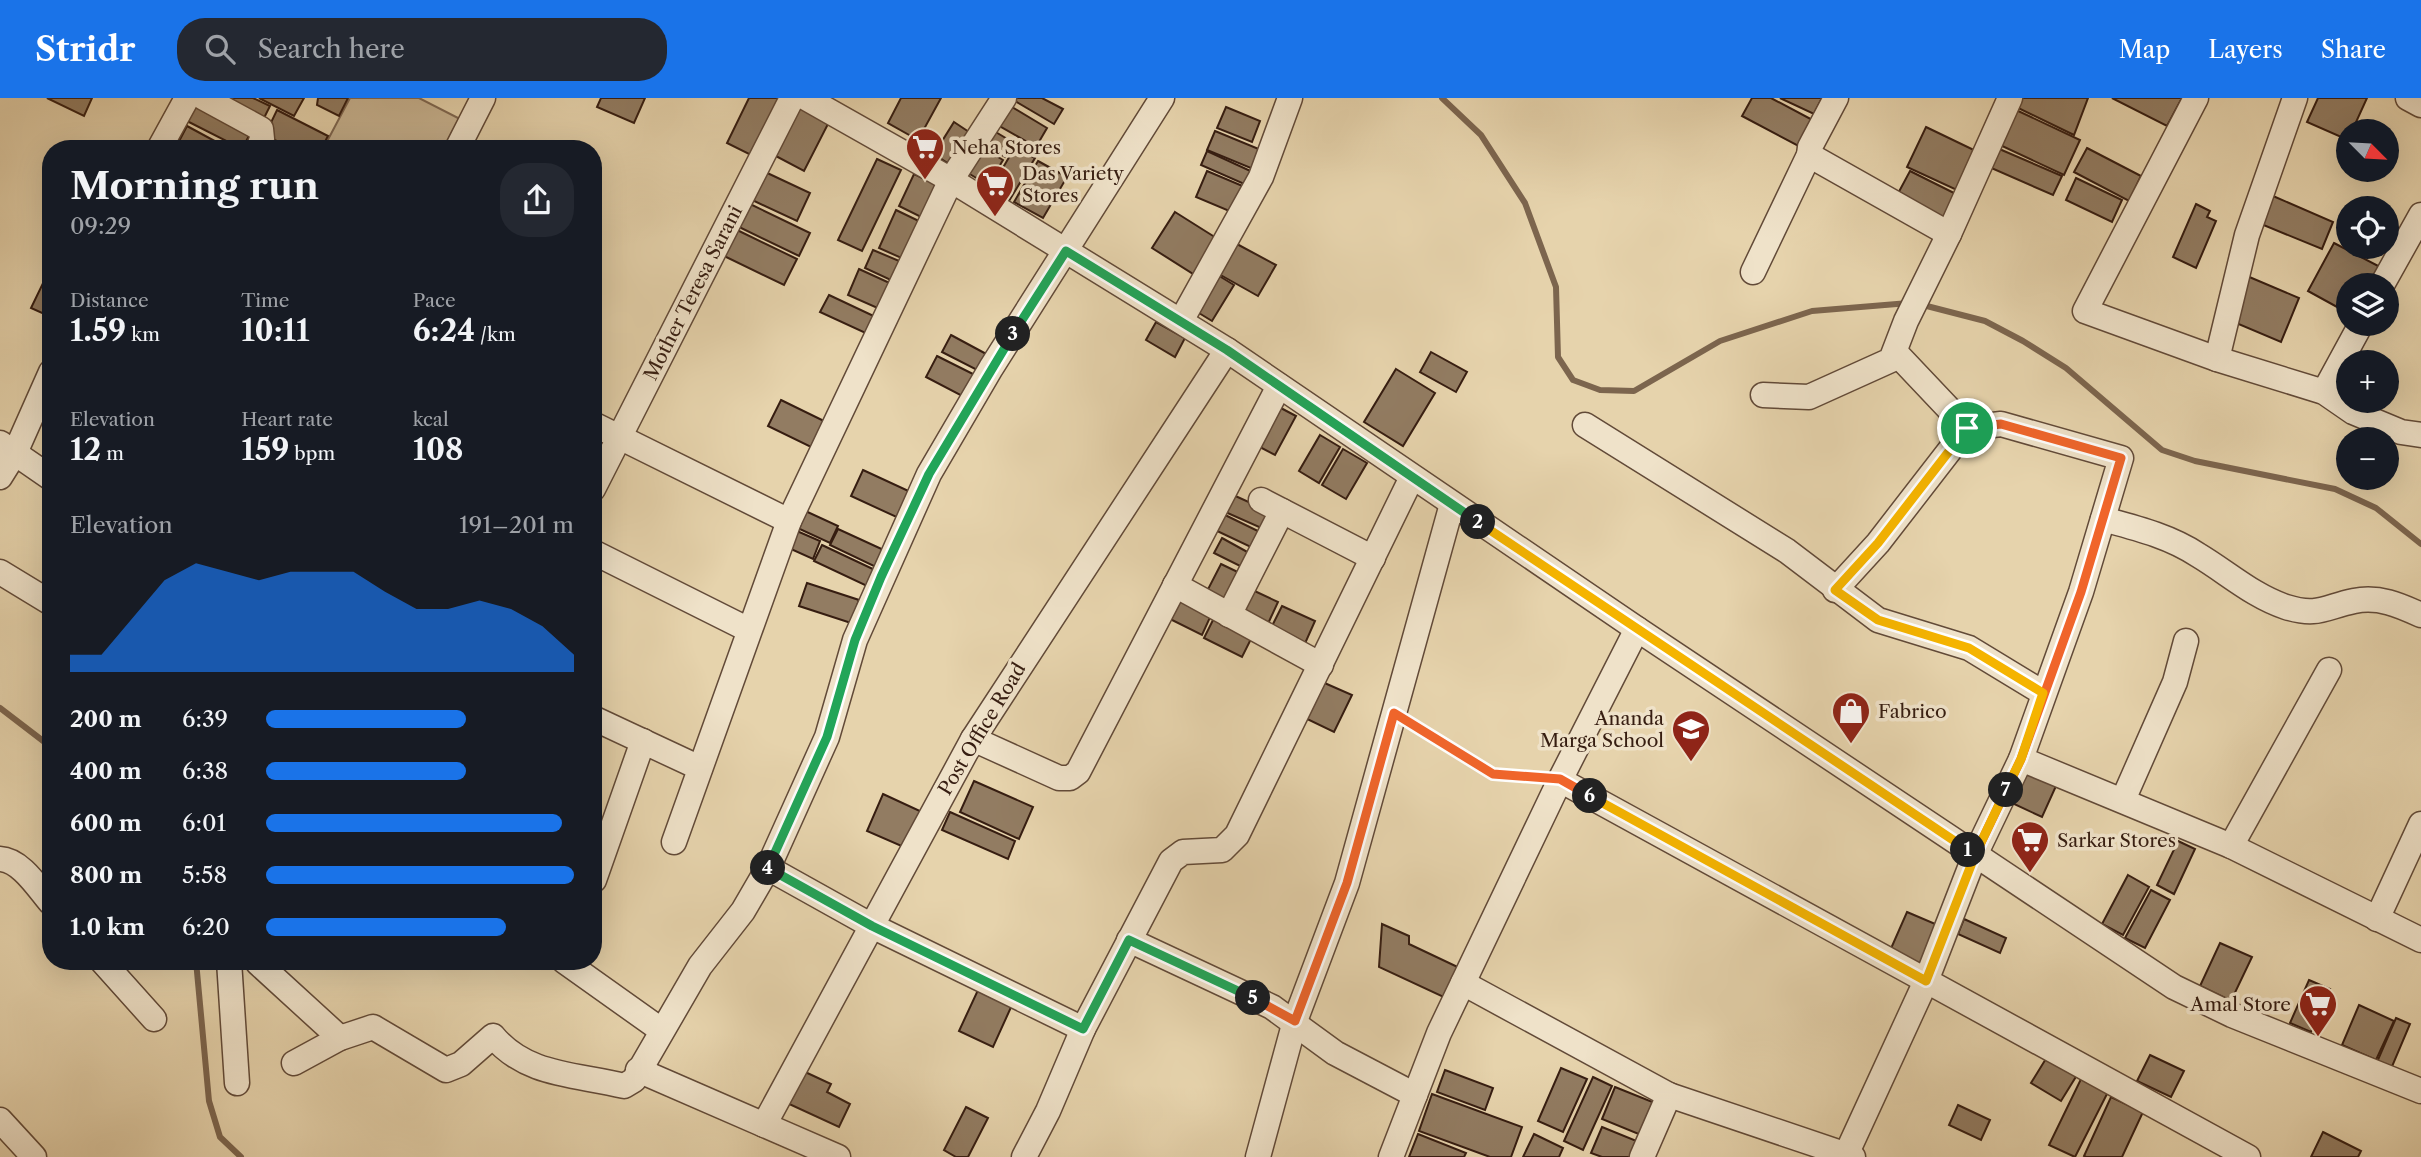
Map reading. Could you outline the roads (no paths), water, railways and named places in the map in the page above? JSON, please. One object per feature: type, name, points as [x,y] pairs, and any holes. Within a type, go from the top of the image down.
[{"type":"street","points":[[164,140],[187,98]]},
{"type":"street","points":[[204,98],[261,130],[262,140]]},
{"type":"street","points":[[462,140],[484,98]]},
{"type":"street","name":"Mother Teresa Sarani","points":[[602,471],[792,98]]},
{"type":"street","points":[[806,98],[951,180],[1227,350],[1637,629],[2174,987],[2203,1002],[2421,1091]]},
{"type":"street","points":[[674,842],[789,522],[951,180],[1004,98]]},
{"type":"street","points":[[294,1063],[340,1038],[373,1027],[446,1070],[460,1064],[494,1036],[520,1059],[563,1075],[598,1079],[624,1086],[634,1080],[700,966],[743,911],[768,868],[827,737],[855,640],[929,474],[991,368],[1162,98]]},
{"type":"street","points":[[1181,321],[1261,177],[1290,98]]},
{"type":"street","points":[[1753,272],[1810,155],[1810,147],[1836,98]]},
{"type":"street","points":[[1763,395],[1809,397],[1891,360],[1896,353],[1906,321],[1949,234],[2010,98]]},
{"type":"street","points":[[2196,98],[2085,311],[2217,359],[2324,392],[2353,412],[2401,432],[2421,435]]},
{"type":"street","points":[[2217,359],[2247,235],[2295,98]]},
{"type":"street","points":[[2408,98],[2421,105]]},
{"type":"street","points":[[1810,155],[1949,234]]},
{"type":"street","points":[[2389,273],[2421,215]]},
{"type":"street","points":[[2324,392],[2354,336]]},
{"type":"street","name":"Post Office Road","points":[[764,1125],[973,739],[1227,350]]},
{"type":"street","points":[[1896,353],[1967,428]]},
{"type":"street","points":[[973,739],[1059,778],[1070,778],[1079,772],[1279,386]]},
{"type":"street","points":[[0,477],[7,448],[42,388]]},
{"type":"street","points":[[1463,983],[1669,1095],[1848,1156],[1926,981],[1975,855],[2021,759],[2081,592],[2121,458],[2001,424],[1967,428],[1878,543],[1835,590]]},
{"type":"street","points":[[1585,425],[1787,551],[1878,620],[1969,648],[2043,693]]},
{"type":"street","points":[[602,429],[789,522]]},
{"type":"street","points":[[7,448],[42,472]]},
{"type":"street","points":[[1024,1157],[1048,1111],[1083,1029],[1175,855],[1222,850],[1237,835],[1412,477]]},
{"type":"street","points":[[1258,1157],[1295,1021],[1347,883],[1452,504]]},
{"type":"street","points":[[1229,615],[1272,506],[1373,558]]},
{"type":"street","points":[[2103,519],[2159,535],[2198,554],[2243,586],[2288,608],[2310,612],[2372,600],[2388,601],[2421,615]]},
{"type":"street","points":[[602,556],[749,630]]},
{"type":"street","points":[[0,572],[42,598]]},
{"type":"street","points":[[1175,585],[1321,665]]},
{"type":"street","points":[[1391,1157],[1463,983],[1560,779],[1637,629]]},
{"type":"street","points":[[2123,800],[2175,682],[2186,640]]},
{"type":"street","points":[[2231,846],[2329,670]]},
{"type":"street","points":[[602,722],[701,768]]},
{"type":"street","points":[[602,857],[643,741]]},
{"type":"street","points":[[2021,759],[2231,846],[2421,940]]},
{"type":"street","points":[[1560,779],[2248,1157]]},
{"type":"street","points":[[2377,919],[2421,824]]},
{"type":"street","points":[[0,859],[14,863],[42,893]]},
{"type":"street","points":[[768,868],[872,926],[1083,1029]]},
{"type":"street","points":[[1129,940],[1272,1007],[1295,1021],[1335,1053],[1415,1095]]},
{"type":"street","points":[[110,970],[153,1019]]},
{"type":"street","points":[[229,970],[237,1083]]},
{"type":"street","points":[[230,990],[251,970]]},
{"type":"street","points":[[268,970],[340,1038]]},
{"type":"street","points":[[577,970],[662,1030]]},
{"type":"street","points":[[638,1070],[838,1157]]},
{"type":"street","points":[[1642,1157],[1669,1095]]},
{"type":"street","points":[[0,1120],[34,1157]]},
{"type":"waterway","points":[[1442,98],[1481,135],[1525,203],[1556,287],[1558,357],[1573,380],[1600,390],[1634,391],[1720,341],[1812,311],[1909,303]]},
{"type":"waterway","points":[[1919,304],[1985,321],[2023,341],[2066,368],[2162,450],[2195,461],[2335,489],[2376,508],[2421,544]]},
{"type":"waterway","points":[[0,708],[42,740]]},
{"type":"waterway","points":[[197,970],[209,1101],[220,1137],[241,1157]]},
{"type":"place","name":"Neha Stores","points":[[925,181]]},
{"type":"place","name":"Das Variety Stores","points":[[995,218]]},
{"type":"place","name":"Fabrico","points":[[1851,745]]},
{"type":"place","name":"Ananda Marga School","points":[[1691,763]]},
{"type":"place","name":"Sarkar Stores","points":[[2030,874]]},
{"type":"place","name":"Amal Store","points":[[2318,1038]]}]
